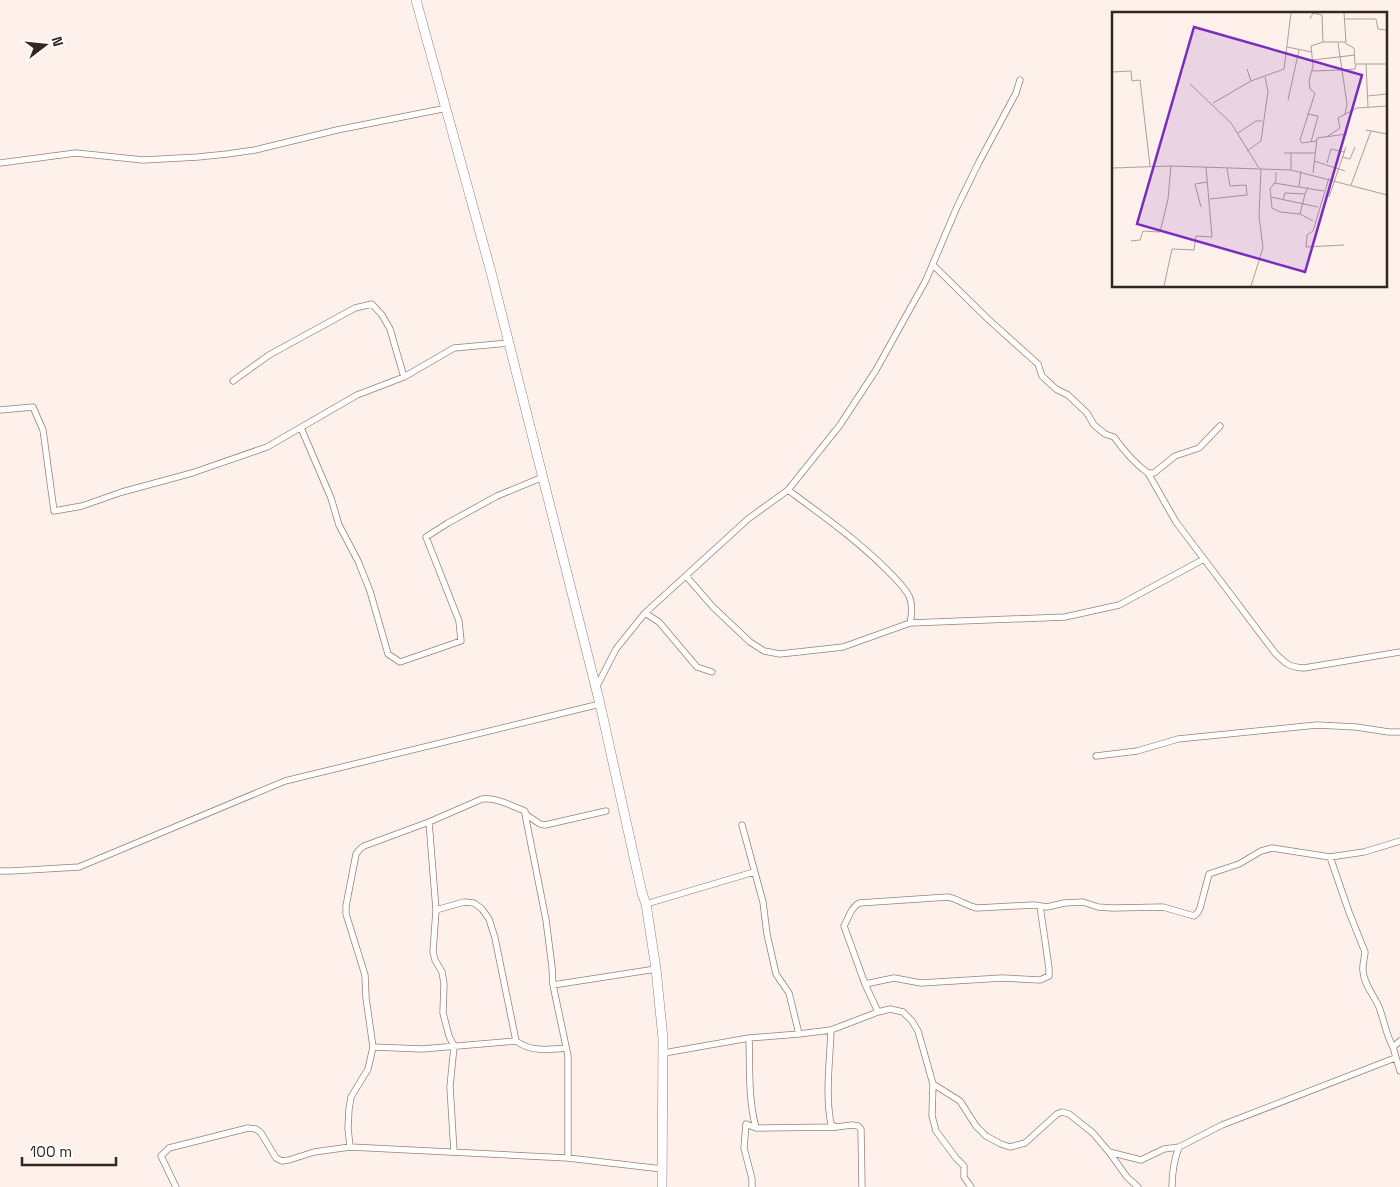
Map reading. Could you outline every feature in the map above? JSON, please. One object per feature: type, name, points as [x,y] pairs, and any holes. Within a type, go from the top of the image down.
[{"type":"main road","points":[[416,0],[492,272],[600,704],[646,904],[656,969],[664,1053],[662,1187]]},
{"type":"street","points":[[596,688],[616,649],[645,613],[748,519],[788,490],[840,425],[876,370],[926,280],[957,207],[1016,93],[1020,80]]},
{"type":"street","points":[[0,162],[76,153],[143,160],[227,154],[255,150],[337,130],[447,108]]},
{"type":"street","points":[[932,265],[1038,364],[1042,376],[1068,395],[1105,434],[1114,437],[1124,451],[1148,474],[1176,522],[1275,653],[1287,665],[1304,668],[1400,652]]},
{"type":"street","points":[[233,381],[269,355],[354,308],[372,304],[382,315],[390,329],[404,377]]},
{"type":"street","points":[[0,410],[33,406],[43,430],[54,511],[82,506],[122,492],[192,473],[266,447],[357,395],[404,377],[454,348],[509,343]]},
{"type":"street","points":[[1148,474],[1154,473],[1175,456],[1199,448],[1220,426]]},
{"type":"street","points":[[301,428],[331,498],[339,525],[358,561],[370,591],[388,654],[400,662],[461,641],[459,621],[426,537],[497,496],[543,477]]},
{"type":"street","points":[[788,490],[852,539],[900,583],[910,597],[912,609],[910,623]]},
{"type":"street","points":[[686,576],[713,606],[750,642],[764,651],[780,654],[843,647],[910,623],[1065,617],[1119,605],[1204,559]]},
{"type":"street","points":[[645,613],[659,622],[697,667],[712,672]]},
{"type":"street","points":[[0,871],[79,867],[285,781],[600,704]]},
{"type":"street","points":[[1096,756],[1137,751],[1178,739],[1317,725],[1400,732]]},
{"type":"street","points":[[350,1147],[348,1128],[351,1097],[368,1069],[373,1047],[366,998],[365,975],[346,914],[356,854],[364,846],[429,822],[482,799],[490,798],[524,811],[525,814],[540,824],[545,825],[606,811]]},
{"type":"street","points":[[525,814],[546,920],[553,985],[568,1056],[568,1158]]},
{"type":"street","points":[[429,822],[436,910],[433,952],[442,972],[444,984],[443,1014],[454,1046],[450,1087],[454,1152]]},
{"type":"street","points":[[742,825],[763,902],[767,934],[776,974],[789,993],[799,1034]]},
{"type":"street","points":[[878,1012],[865,984],[844,926],[850,917],[850,912],[859,903],[948,897],[977,908],[1047,907],[1064,903],[1083,902],[1098,907],[1113,908],[1164,907],[1194,916],[1200,908],[1209,874],[1239,864],[1261,851],[1272,848],[1330,857],[1364,852],[1400,841]]},
{"type":"street","points":[[1330,857],[1365,952],[1363,971],[1365,979],[1370,993],[1379,1007],[1400,1071]]},
{"type":"street","points":[[646,904],[754,872]]},
{"type":"street","points":[[436,910],[464,902],[474,904],[482,909],[489,919],[495,938],[516,1041]]},
{"type":"street","points":[[865,984],[894,978],[922,983],[1002,978],[1045,979],[1048,976],[1049,968],[1040,906]]},
{"type":"street","points":[[553,985],[656,969]]},
{"type":"street","points":[[664,1053],[749,1038],[831,1030],[878,1012],[890,1010],[903,1012],[918,1031],[933,1084],[932,1116],[936,1131],[964,1166],[964,1177],[971,1187]]},
{"type":"street","points":[[831,1030],[829,1115],[831,1124],[836,1127]]},
{"type":"street","points":[[749,1038],[751,1098],[756,1128]]},
{"type":"street","points":[[373,1047],[422,1049],[516,1041],[532,1049],[566,1048]]},
{"type":"street","points":[[1393,1048],[1400,1041]]},
{"type":"street","points":[[1109,1152],[1140,1160],[1164,1149],[1179,1147],[1222,1125],[1396,1058]]},
{"type":"street","points":[[933,1084],[960,1101],[976,1126],[986,1136],[1001,1144],[1010,1146],[1025,1143],[1057,1114],[1062,1112],[1070,1114],[1094,1133],[1127,1178],[1138,1187]]},
{"type":"street","points":[[752,1187],[752,1179],[744,1148],[746,1124],[756,1128],[858,1126],[861,1129],[862,1187]]},
{"type":"street","points":[[176,1187],[161,1156],[164,1152],[169,1148],[248,1128],[256,1129],[260,1132],[276,1158],[282,1161],[314,1152],[350,1147],[568,1158],[662,1169]]},
{"type":"street","points":[[1172,1187],[1174,1164],[1179,1147]]}]
